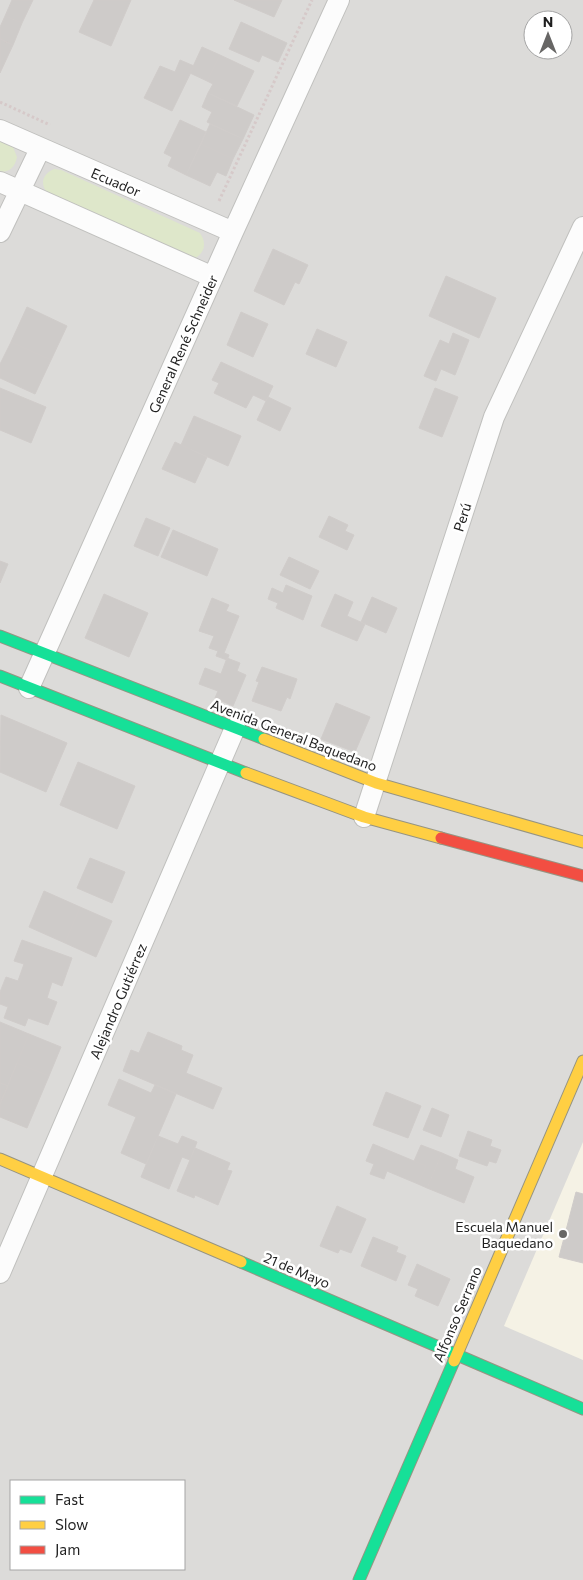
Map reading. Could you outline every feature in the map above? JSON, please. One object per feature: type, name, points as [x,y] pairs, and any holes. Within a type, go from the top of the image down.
[{"type":"main road","name":"Avenida General Baquedano","points":[[0,636],[376,783],[583,842]]},
{"type":"main road","points":[[0,676],[220,763],[364,817],[583,876]]},
{"type":"main road","name":"Alfonso Serrano","points":[[359,1580],[583,1060]]},
{"type":"main road","name":"21 de Mayo","points":[[0,1160],[583,1409]]},
{"type":"street","name":"General René Schneider","points":[[29,688],[339,0]]},
{"type":"street","name":"Ecuador","points":[[0,130],[233,232]]},
{"type":"street","points":[[0,232],[40,148]]},
{"type":"street","points":[[0,182],[213,277]]},
{"type":"street","name":"Perú","points":[[364,817],[494,417],[583,227]]},
{"type":"street","name":"Alejandro Gutiérrez","points":[[0,1273],[235,728]]},
{"type":"path","points":[[218,203],[312,0]]},
{"type":"path","points":[[0,102],[54,127]]},
{"type":"shaded area","points":[[0,0],[583,0],[583,1580],[0,1580]]},
{"type":"shaded area","name":"Escuela Manuel Baquedano","points":[[583,1142],[583,1360],[504,1326]]},
{"type":"green space","points":[[0,141],[13,147],[17,157],[12,168],[0,172]]},
{"type":"green space","points":[[54,169],[61,170],[200,233],[204,241],[204,248],[193,259],[48,194],[43,183],[47,173]]},
{"type":"building","points":[[12,0],[33,0],[22,23],[5,16]]},
{"type":"building","points":[[94,0],[131,0],[111,46],[79,32]]},
{"type":"building","points":[[234,0],[282,0],[274,17]]},
{"type":"building","points":[[5,16],[22,23],[13,45],[0,39],[0,27]]},
{"type":"building","points":[[241,22],[287,43],[278,62],[262,55],[259,62],[229,49]]},
{"type":"building","points":[[0,39],[13,45],[0,73]]},
{"type":"building","points":[[202,47],[220,55],[207,81],[190,73]]},
{"type":"building","points":[[220,55],[254,71],[237,106],[208,93],[213,84],[207,81]]},
{"type":"building","points":[[180,60],[194,66],[172,111],[144,98],[160,66],[175,72]]},
{"type":"building","points":[[208,93],[254,115],[243,139],[207,122],[212,112],[202,107]]},
{"type":"building","points":[[180,120],[206,132],[186,175],[168,166],[172,157],[164,153]]},
{"type":"building","points":[[210,124],[243,139],[233,159],[201,144]]},
{"type":"building","points":[[201,144],[233,159],[226,176],[217,172],[210,186],[186,175]]},
{"type":"building","points":[[273,249],[308,265],[299,284],[295,282],[284,305],[254,291]]},
{"type":"building","points":[[446,276],[496,298],[479,338],[429,316]]},
{"type":"building","points":[[27,307],[67,326],[51,360],[11,342]]},
{"type":"building","points":[[241,312],[268,324],[253,357],[227,345]]},
{"type":"building","points":[[317,329],[347,342],[336,367],[306,354]]},
{"type":"building","points":[[453,333],[469,340],[455,375],[441,369],[436,381],[424,376],[440,340],[449,344]]},
{"type":"building","points":[[11,342],[51,360],[35,394],[0,378],[0,364]]},
{"type":"building","points":[[221,362],[273,386],[266,401],[253,395],[246,408],[214,393],[219,383],[212,380]]},
{"type":"building","points":[[0,388],[46,407],[31,443],[0,430]]},
{"type":"building","points":[[435,388],[458,397],[442,437],[419,428]]},
{"type":"building","points":[[268,397],[291,408],[280,431],[257,420]]},
{"type":"building","points":[[194,416],[241,436],[228,466],[181,445]]},
{"type":"building","points":[[175,442],[207,457],[195,483],[162,469]]},
{"type":"building","points":[[329,516],[348,525],[345,531],[354,535],[347,550],[319,537]]},
{"type":"building","points":[[146,518],[170,528],[158,556],[134,546]]},
{"type":"building","points":[[173,530],[218,549],[207,576],[161,557]]},
{"type":"building","points":[[289,557],[319,571],[310,589],[280,575]]},
{"type":"building","points":[[0,561],[8,564],[0,583]]},
{"type":"building","points":[[286,585],[312,596],[303,620],[276,608],[278,603],[268,599],[272,588],[283,593]]},
{"type":"building","points":[[104,594],[148,613],[129,657],[85,638]]},
{"type":"building","points":[[335,594],[353,602],[347,616],[365,624],[357,641],[321,626]]},
{"type":"building","points":[[372,597],[397,608],[386,633],[361,622]]},
{"type":"building","points":[[212,598],[229,605],[226,611],[239,616],[224,653],[229,655],[227,660],[216,656],[218,651],[209,648],[214,636],[199,631]]},
{"type":"building","points":[[227,658],[240,663],[237,671],[246,675],[233,706],[215,698],[218,691],[199,684],[205,668],[221,674]]},
{"type":"building","points":[[262,667],[297,679],[290,699],[287,697],[281,711],[252,701],[259,682],[256,681]]},
{"type":"building","points":[[336,703],[370,717],[355,752],[321,739]]},
{"type":"building","points":[[1,715],[67,743],[46,792],[0,772]]},
{"type":"building","points":[[78,762],[135,786],[117,829],[60,805]]},
{"type":"building","points":[[90,858],[125,872],[112,903],[77,888]]},
{"type":"building","points":[[44,891],[80,907],[65,943],[29,927]]},
{"type":"building","points":[[80,907],[112,921],[96,957],[65,943]]},
{"type":"building","points":[[22,940],[72,958],[62,986],[52,982],[47,998],[57,1002],[48,1025],[28,1018],[25,1026],[4,1018],[8,1007],[0,1004],[0,992],[6,977],[18,981],[24,964],[14,961]]},
{"type":"building","points":[[0,1022],[29,1034],[8,1086],[0,1083]]},
{"type":"building","points":[[148,1032],[182,1046],[181,1050],[193,1055],[186,1073],[222,1088],[213,1109],[123,1071],[131,1050],[139,1053]]},
{"type":"building","points":[[29,1034],[61,1047],[49,1076],[17,1063]]},
{"type":"building","points":[[17,1063],[49,1076],[27,1128],[0,1117],[0,1104]]},
{"type":"building","points":[[119,1079],[151,1093],[155,1085],[176,1094],[146,1164],[121,1153],[136,1117],[108,1105]]},
{"type":"building","points":[[0,1083],[8,1086],[0,1104]]},
{"type":"building","points":[[386,1092],[421,1106],[408,1138],[373,1125]]},
{"type":"building","points":[[432,1108],[449,1115],[441,1137],[423,1130]]},
{"type":"building","points":[[468,1131],[492,1140],[490,1146],[501,1150],[496,1163],[489,1161],[487,1166],[459,1156]]},
{"type":"building","points":[[158,1136],[178,1144],[182,1136],[197,1142],[190,1160],[182,1157],[169,1189],[141,1177]]},
{"type":"building","points":[[373,1144],[426,1166],[418,1184],[387,1171],[384,1179],[370,1174],[374,1164],[366,1161]]},
{"type":"building","points":[[421,1145],[442,1153],[427,1188],[418,1184],[426,1166],[414,1161]]},
{"type":"building","points":[[195,1148],[230,1163],[227,1170],[232,1171],[218,1205],[195,1195],[194,1198],[177,1191]]},
{"type":"building","points":[[442,1153],[458,1160],[455,1169],[474,1177],[464,1203],[427,1188]]},
{"type":"building","points":[[576,1192],[583,1194],[583,1263],[559,1257]]},
{"type":"building","points":[[337,1206],[366,1219],[351,1253],[340,1249],[338,1253],[320,1246]]},
{"type":"building","points":[[373,1237],[398,1247],[396,1252],[406,1256],[396,1281],[361,1266]]},
{"type":"building","points":[[417,1264],[450,1279],[438,1306],[415,1296],[418,1289],[408,1285]]},
{"type":"traffic: fast","points":[[0,636],[264,739]]},
{"type":"traffic: fast","points":[[0,676],[246,773]]},
{"type":"traffic: fast","points":[[241,1262],[583,1409]]},
{"type":"traffic: fast","points":[[359,1580],[454,1361]]},
{"type":"traffic: slow","points":[[264,739],[376,783],[583,842]]},
{"type":"traffic: slow","points":[[246,773],[364,817],[441,838]]},
{"type":"traffic: slow","points":[[454,1361],[583,1061]]},
{"type":"traffic: slow","points":[[0,1159],[241,1262]]},
{"type":"traffic: jam","points":[[441,838],[583,876]]},
{"type":"place","name":"Escuela Manuel Baquedano","points":[[563,1234]]}]
